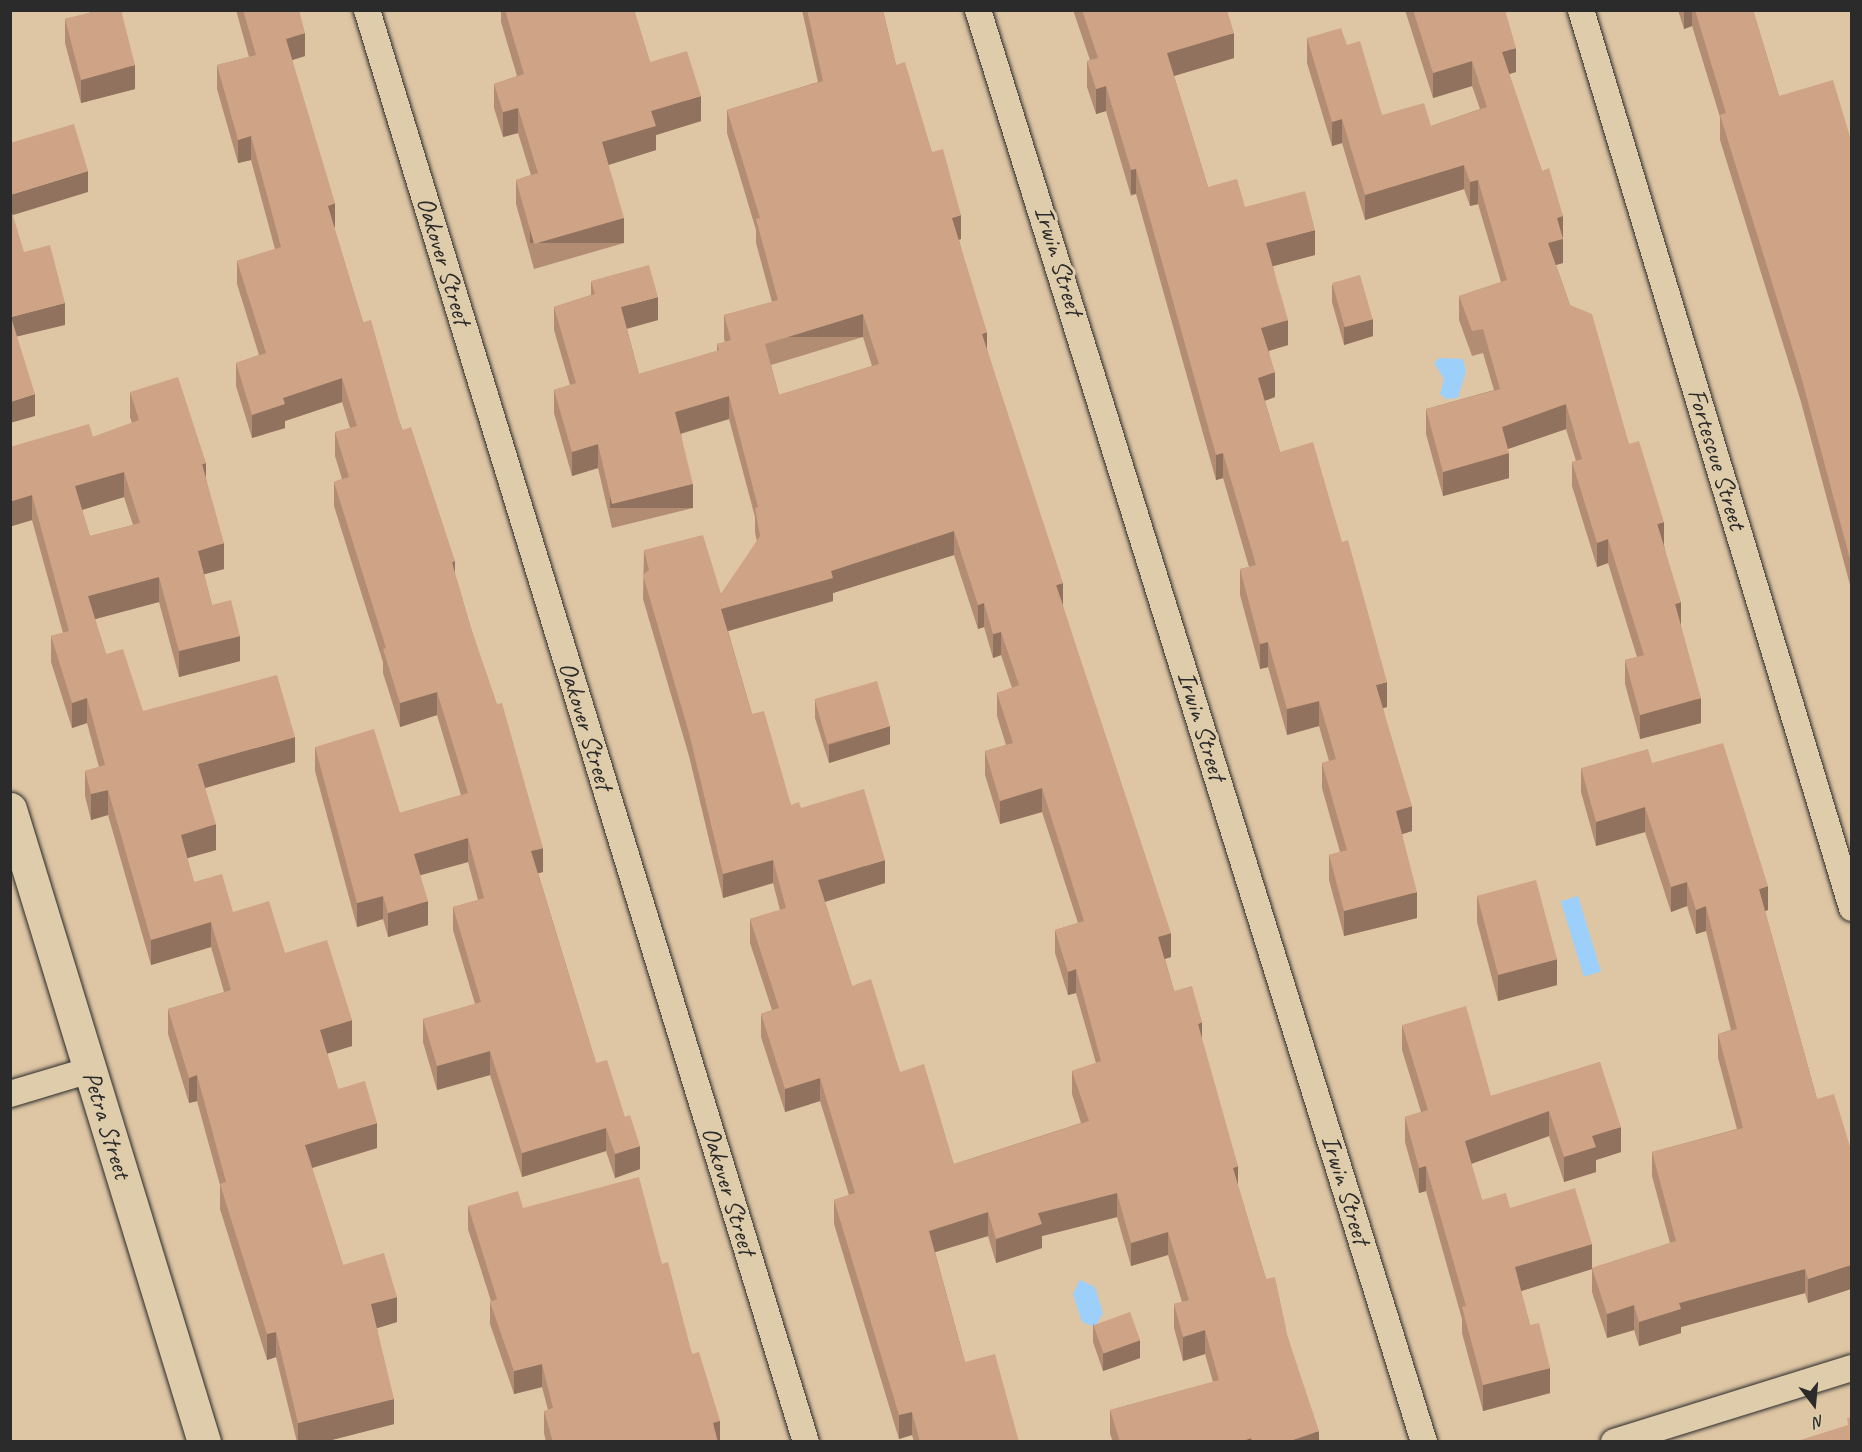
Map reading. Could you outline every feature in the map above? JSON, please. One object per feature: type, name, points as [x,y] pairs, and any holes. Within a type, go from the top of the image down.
[{"type":"street","name":"Oakover Street","points":[[367,10],[806,1442]]},
{"type":"street","name":"Irwin Street","points":[[978,10],[1424,1442]]},
{"type":"street","name":"Fortescue Street","points":[[1581,10],[1851,908]]},
{"type":"street","name":"Petra Street","points":[[10,809],[204,1442]]},
{"type":"street","points":[[10,1094],[90,1070]]},
{"type":"street","points":[[1614,1442],[1851,1368]]},
{"type":"water","points":[[1439,358],[1463,359],[1466,371],[1458,398],[1446,399],[1440,394],[1444,379],[1434,363]]},
{"type":"water","points":[[1578,896],[1601,972],[1584,977],[1561,901]]},
{"type":"water","points":[[1080,1280],[1095,1287],[1103,1313],[1095,1327],[1082,1322],[1073,1294]]},
{"type":"building","points":[[96,10],[121,10],[135,65],[81,80],[65,19]]},
{"type":"building","points":[[243,10],[299,10],[305,33],[286,39],[335,203],[328,206],[363,322],[371,320],[402,430],[411,427],[455,561],[452,562],[469,622],[497,704],[502,703],[543,848],[531,851],[596,1063],[607,1060],[625,1117],[630,1115],[640,1146],[615,1154],[606,1128],[522,1153],[490,1051],[437,1066],[423,1019],[481,1002],[453,907],[484,898],[468,838],[414,854],[428,901],[388,913],[383,896],[357,903],[315,747],[374,729],[400,813],[468,793],[437,692],[400,703],[383,649],[386,648],[334,482],[349,477],[335,432],[357,426],[342,378],[283,398],[285,404],[252,415],[236,363],[266,353],[237,261],[281,247],[251,136],[238,140],[217,65],[256,55]]},
{"type":"building","points":[[505,10],[634,10],[650,62],[687,51],[701,96],[651,111],[656,126],[602,142],[624,218],[534,244],[516,180],[538,173],[518,108],[503,112],[494,84],[524,74]]},
{"type":"building","points":[[807,10],[883,10],[896,65],[905,62],[932,152],[943,149],[961,215],[952,218],[987,332],[982,334],[1063,583],[1056,585],[1171,933],[1158,937],[1174,991],[1192,986],[1202,1022],[1198,1024],[1238,1166],[1233,1168],[1266,1279],[1275,1277],[1288,1338],[1319,1431],[1287,1442],[1253,1442],[1251,1438],[1240,1442],[1120,1442],[1110,1410],[1219,1380],[1205,1330],[1183,1337],[1174,1304],[1189,1300],[1168,1232],[1131,1243],[1117,1193],[1038,1213],[1042,1224],[996,1239],[988,1212],[929,1231],[965,1362],[995,1354],[1019,1442],[920,1442],[912,1412],[899,1415],[834,1200],[855,1193],[820,1078],[785,1089],[761,1014],[779,1008],[750,919],[786,908],[773,860],[723,874],[689,733],[643,575],[649,570],[644,550],[703,535],[721,594],[760,536],[755,508],[758,507],[729,396],[675,412],[693,484],[612,504],[598,444],[572,452],[554,390],[576,383],[554,307],[595,294],[591,281],[649,265],[658,297],[621,307],[639,374],[719,350],[717,344],[731,340],[724,315],[778,300],[756,219],[760,218],[727,110],[823,81]],"holes":[[[863,314],[879,364],[779,395],[765,344]],[[954,531],[978,605],[984,603],[993,634],[1001,632],[1019,685],[997,693],[1013,743],[985,751],[1000,801],[1042,788],[1084,921],[1055,930],[1068,972],[1076,969],[1101,1061],[1072,1071],[1089,1121],[954,1164],[924,1064],[900,1072],[871,979],[852,986],[818,880],[885,860],[864,789],[801,808],[799,802],[791,805],[764,711],[752,714],[721,609],[833,578],[831,571]]]},
{"type":"building","points":[[1082,10],[1227,10],[1234,33],[1167,53],[1208,187],[1237,179],[1245,207],[1305,191],[1315,230],[1266,243],[1288,320],[1261,328],[1275,372],[1258,378],[1280,452],[1313,442],[1342,542],[1348,540],[1387,682],[1376,685],[1412,806],[1396,811],[1417,892],[1344,911],[1329,855],[1347,850],[1322,763],[1336,759],[1319,701],[1287,709],[1268,642],[1260,644],[1240,569],[1256,565],[1223,453],[1216,455],[1136,169],[1131,170],[1106,86],[1096,89],[1087,61],[1098,58]]},
{"type":"building","points":[[1413,10],[1505,10],[1516,48],[1502,52],[1542,171],[1549,168],[1563,216],[1557,218],[1563,239],[1548,243],[1570,305],[1592,314],[1629,444],[1639,441],[1664,522],[1657,524],[1681,602],[1675,604],[1701,698],[1640,715],[1625,660],[1644,655],[1608,539],[1597,543],[1572,462],[1582,459],[1566,404],[1502,427],[1509,453],[1443,472],[1426,409],[1500,389],[1483,329],[1472,331],[1459,296],[1507,280],[1478,180],[1470,182],[1464,165],[1365,195],[1342,119],[1332,122],[1307,38],[1341,28],[1347,45],[1360,41],[1382,115],[1424,103],[1431,126],[1487,107],[1472,61],[1433,73]]},
{"type":"building","points":[[1695,10],[1753,10],[1779,96],[1833,80],[1851,140],[1850,559],[1801,376],[1720,115],[1726,113]]},
{"type":"building","points":[[74,124],[88,171],[10,195],[10,143]]},
{"type":"building","points":[[10,206],[24,252],[50,245],[65,303],[11,317],[35,394],[10,402]]},
{"type":"building","points":[[1360,275],[1373,319],[1345,327],[1332,283]]},
{"type":"building","points":[[178,377],[206,463],[202,464],[224,543],[198,551],[212,605],[231,600],[240,636],[179,651],[159,577],[88,596],[106,654],[123,649],[143,711],[277,675],[295,737],[198,764],[216,824],[181,835],[194,882],[222,874],[233,912],[269,901],[285,953],[327,940],[352,1020],[320,1030],[338,1089],[365,1081],[377,1123],[305,1145],[343,1265],[384,1253],[397,1297],[371,1304],[394,1399],[298,1423],[276,1332],[267,1334],[220,1184],[226,1182],[197,1075],[189,1078],[168,1009],[231,990],[211,922],[151,940],[108,790],[91,794],[85,771],[105,765],[87,698],[72,703],[51,636],[69,631],[32,495],[12,501],[10,495],[10,447],[89,424],[93,437],[139,420],[130,392]],"holes":[[[124,472],[140,523],[90,536],[75,486]]]},
{"type":"building","points":[[877,681],[890,726],[827,744],[815,699]]},
{"type":"building","points":[[1723,743],[1768,886],[1759,889],[1817,1099],[1834,1094],[1851,1150],[1851,1265],[1808,1279],[1805,1269],[1679,1303],[1681,1309],[1639,1322],[1634,1305],[1607,1314],[1592,1268],[1676,1241],[1652,1152],[1743,1128],[1718,1034],[1737,1029],[1706,906],[1696,910],[1687,882],[1671,887],[1645,807],[1596,822],[1581,768],[1648,749],[1652,763]]},
{"type":"building","points":[[1536,880],[1557,959],[1498,975],[1477,896]]},
{"type":"building","points":[[1466,1006],[1491,1096],[1600,1062],[1621,1127],[1592,1136],[1596,1147],[1564,1157],[1549,1111],[1465,1141],[1482,1200],[1506,1193],[1510,1208],[1575,1188],[1592,1244],[1515,1267],[1530,1325],[1539,1323],[1550,1368],[1483,1385],[1462,1307],[1466,1306],[1426,1166],[1419,1168],[1405,1117],[1428,1110],[1402,1025]]},
{"type":"building","points":[[639,1177],[662,1264],[668,1262],[692,1354],[699,1352],[720,1421],[713,1423],[718,1442],[553,1442],[544,1411],[553,1408],[542,1364],[514,1371],[490,1302],[497,1299],[468,1206],[518,1191],[523,1208]]},
{"type":"building","points":[[1130,1312],[1140,1340],[1104,1354],[1093,1325]]},
{"type":"building","points":[[1851,1417],[1851,1442],[1794,1442],[1848,1425],[1847,1418]]}]
